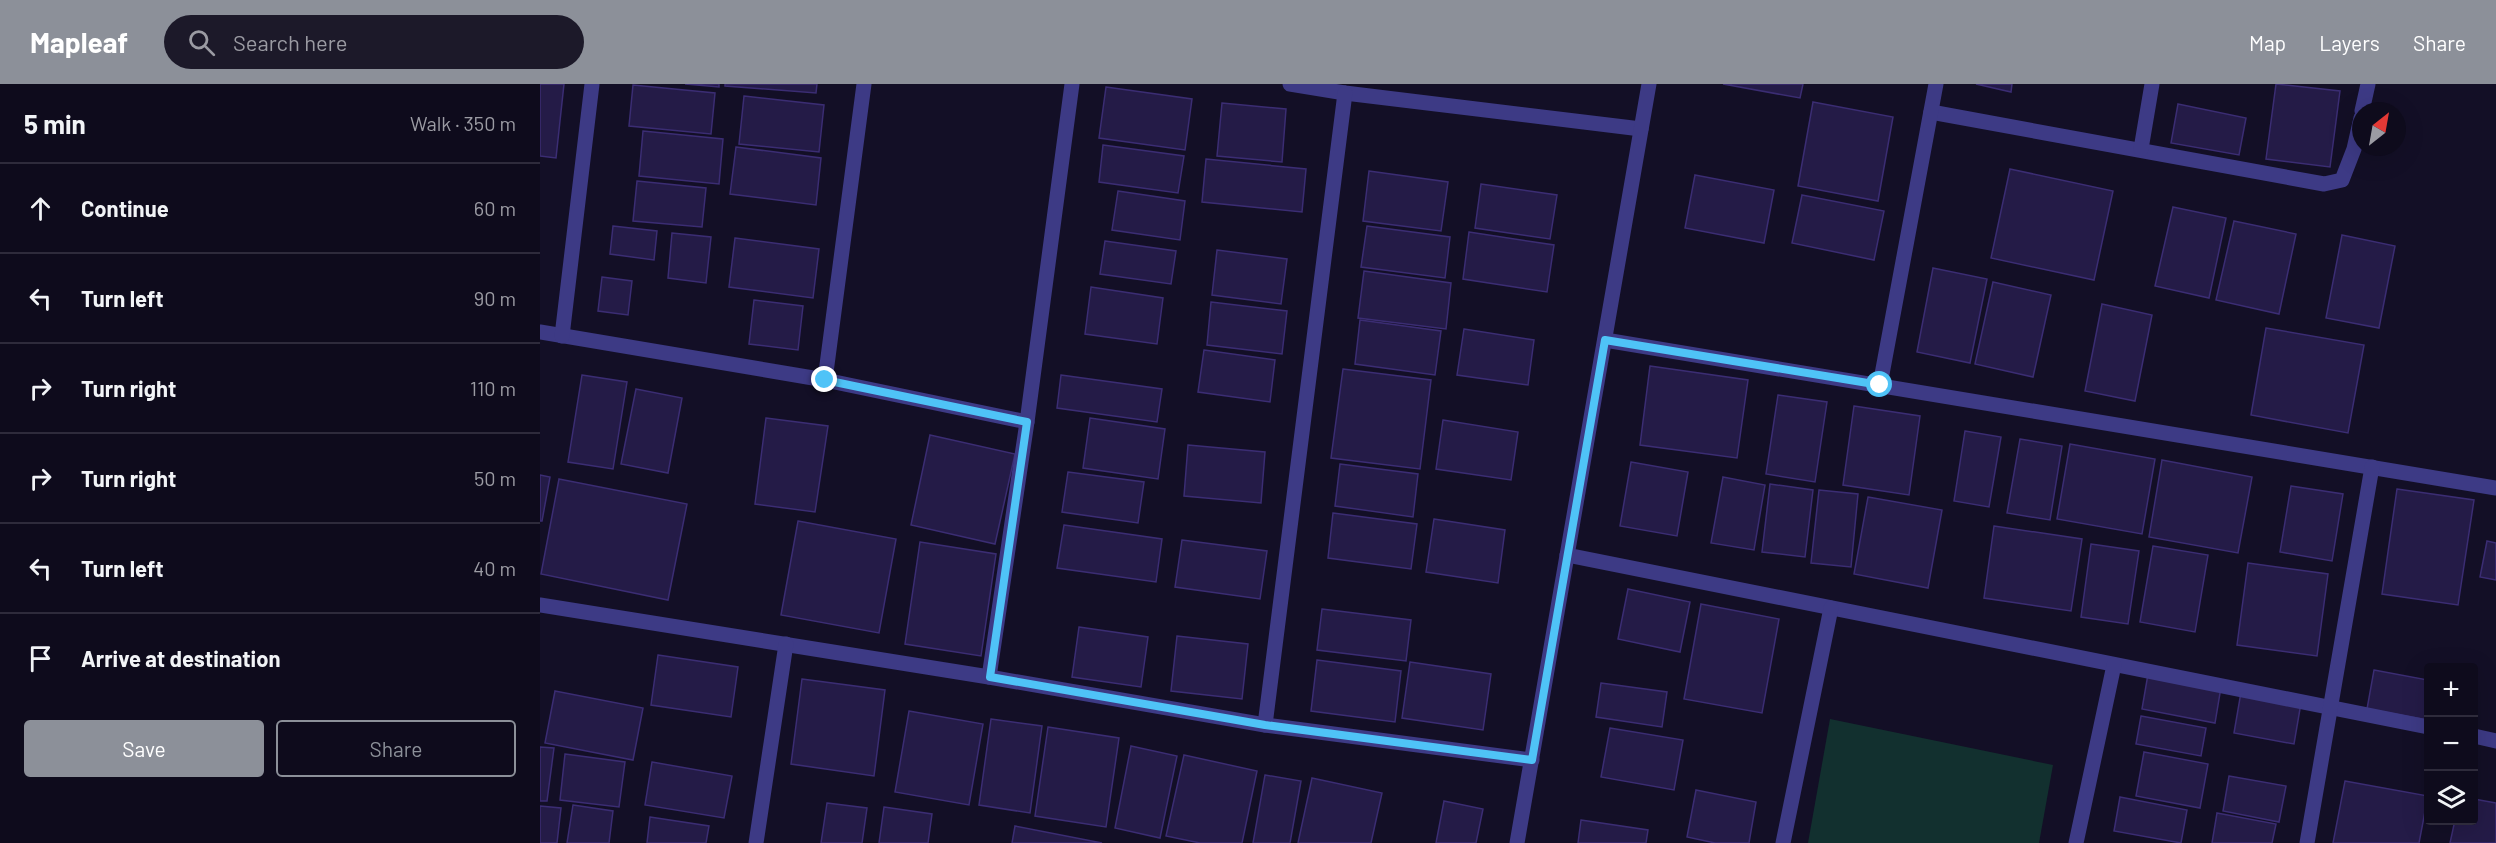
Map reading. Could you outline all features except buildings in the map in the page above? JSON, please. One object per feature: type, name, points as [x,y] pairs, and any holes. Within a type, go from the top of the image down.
[{"type":"street","points":[[562,336],[592,84]]},
{"type":"street","points":[[825,380],[864,84]]},
{"type":"street","points":[[990,677],[1072,84]]},
{"type":"street","points":[[1290,84],[1345,93],[1641,129]]},
{"type":"street","points":[[1517,843],[1649,84]]},
{"type":"street","points":[[1880,385],[1936,84]]},
{"type":"street","points":[[2141,148],[2152,84]]},
{"type":"street","points":[[2364,102],[2368,84]]},
{"type":"street","points":[[1265,725],[1345,93]]},
{"type":"street","points":[[1931,112],[2141,148],[2324,184],[2342,180],[2352,153]]},
{"type":"street","points":[[540,332],[825,380],[1027,422]]},
{"type":"street","points":[[1605,340],[2496,488]]},
{"type":"street","points":[[2307,843],[2372,467]]},
{"type":"street","points":[[1567,555],[2424,727]]},
{"type":"street","points":[[540,605],[990,677],[1265,725],[1532,760]]},
{"type":"street","points":[[1783,843],[1831,608]]},
{"type":"street","points":[[756,843],[786,644]]},
{"type":"street","points":[[2076,843],[2114,665]]},
{"type":"street","points":[[2478,737],[2496,741]]},
{"type":"green space","points":[[1830,719],[2053,765],[2039,843],[1808,843]]},
{"type":"route","points":[[825,380],[1027,422],[990,677],[1265,725],[1532,760],[1605,340],[1880,385]]}]
